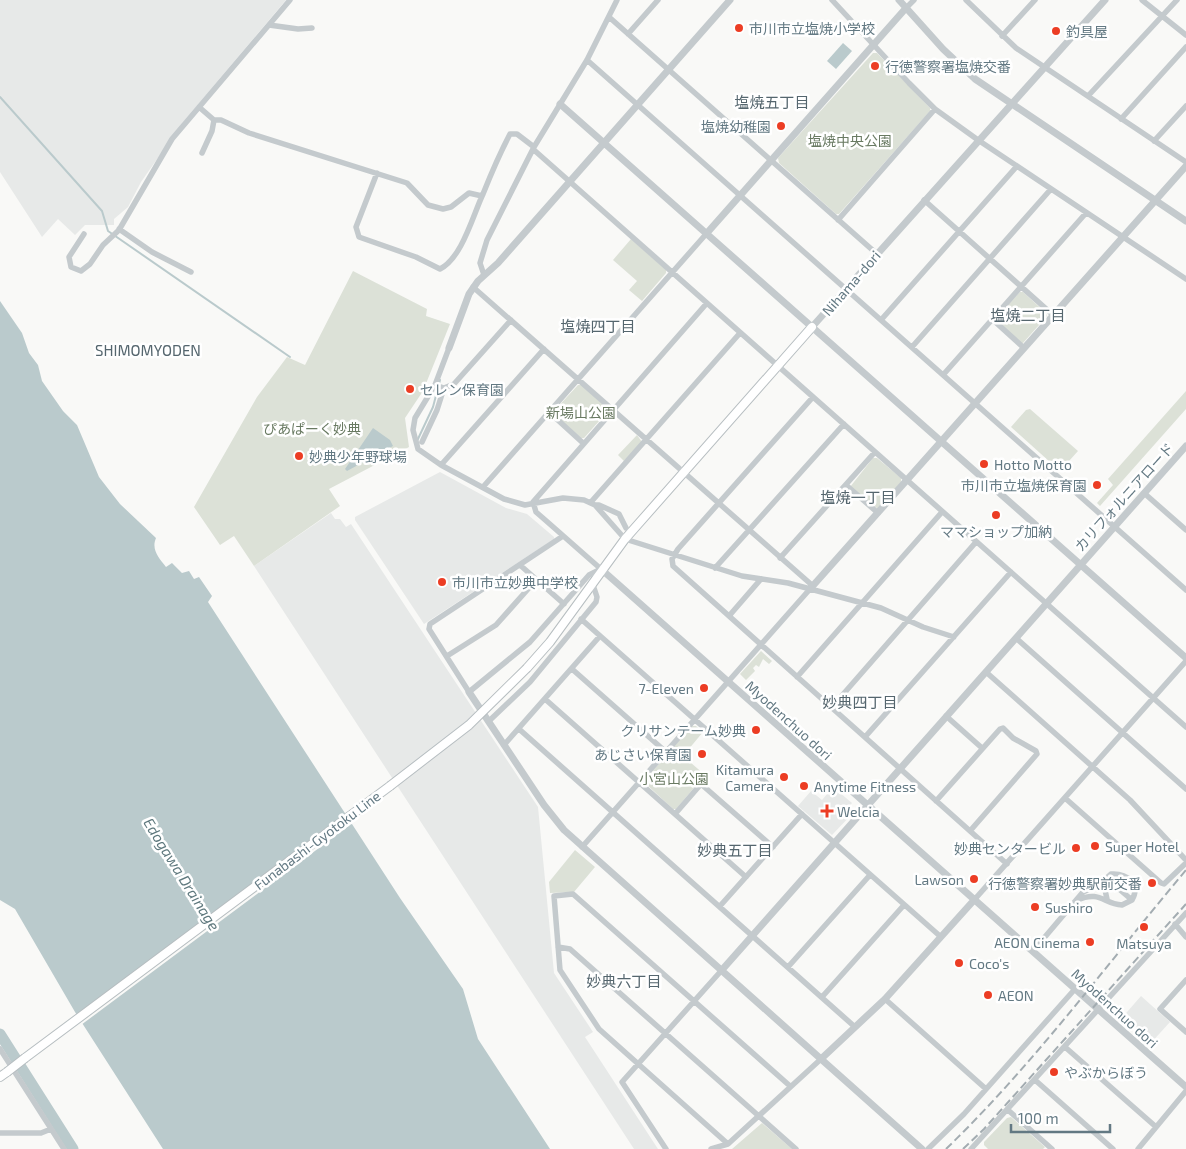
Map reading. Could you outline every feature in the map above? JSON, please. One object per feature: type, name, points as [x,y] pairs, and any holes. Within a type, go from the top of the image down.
[{"type":"main road","name":"Nihama-dori","points":[[601,569],[625,539],[812,327]]},
{"type":"main road","name":"Funabashi-Gyotoku Line","points":[[0,1077],[441,748],[487,710],[550,642],[601,569]]},
{"type":"street","points":[[84,234],[69,257],[71,267],[81,271],[90,264],[110,238],[119,230],[153,168],[172,139],[290,0]]},
{"type":"street","points":[[484,275],[480,263],[487,240],[534,149],[587,60],[617,0]]},
{"type":"street","points":[[628,34],[658,0]]},
{"type":"street","points":[[626,528],[619,514],[599,505],[563,498],[532,505],[504,499],[441,465],[418,449],[412,430],[419,411],[435,385],[473,287],[498,263],[730,0]]},
{"type":"street","points":[[832,0],[935,109],[978,140],[1186,279]]},
{"type":"street","points":[[899,0],[964,70],[1010,104],[1186,221]]},
{"type":"street","points":[[482,487],[914,0]]},
{"type":"street","points":[[1002,36],[1035,0]]},
{"type":"street","name":"Nihama-dori","points":[[812,327],[1105,0]]},
{"type":"street","points":[[1142,0],[1186,34]]},
{"type":"street","points":[[1088,96],[1177,0]]},
{"type":"street","points":[[970,2],[1002,36],[1043,67],[1186,162]]},
{"type":"street","points":[[609,17],[877,254]]},
{"type":"street","points":[[269,25],[298,29],[312,28]]},
{"type":"street","points":[[1121,119],[1186,48]]},
{"type":"street","points":[[587,60],[1186,590]]},
{"type":"street","points":[[560,104],[1186,659],[1007,864],[885,999],[728,1144],[711,1149]]},
{"type":"street","points":[[1154,141],[1186,106]]},
{"type":"street","points":[[199,107],[214,120],[221,120],[249,133],[407,183],[428,206],[443,209],[451,207],[469,193],[482,196]]},
{"type":"street","points":[[838,220],[935,109]]},
{"type":"street","points":[[202,153],[212,131],[214,120]]},
{"type":"street","points":[[377,173],[356,227],[360,237],[416,257],[440,269],[447,266],[453,258],[477,211],[510,134],[517,134],[1186,727]]},
{"type":"street","points":[[881,320],[1017,166]]},
{"type":"street","points":[[582,847],[1186,166]]},
{"type":"street","points":[[912,347],[1051,189]]},
{"type":"street","points":[[924,200],[1053,315]]},
{"type":"street","points":[[943,374],[1086,213]]},
{"type":"street","points":[[119,230],[152,252],[191,272]]},
{"type":"street","points":[[473,287],[812,588]]},
{"type":"street","points":[[532,505],[537,495],[707,303]]},
{"type":"street","points":[[992,319],[1024,348]]},
{"type":"street","points":[[435,385],[444,388],[454,384],[511,320]]},
{"type":"street","points":[[593,504],[646,439],[740,333]]},
{"type":"street","points":[[441,465],[544,349]]},
{"type":"street","points":[[422,442],[437,410],[444,388]]},
{"type":"street","points":[[813,397],[674,555],[672,562],[676,570],[1007,864]]},
{"type":"street","points":[[549,412],[583,443]]},
{"type":"street","points":[[715,568],[844,424]]},
{"type":"street","name":"カリフォルニアロード","points":[[721,971],[1186,446]]},
{"type":"street","points":[[780,558],[875,452]]},
{"type":"street","points":[[846,485],[878,513]]},
{"type":"street","points":[[1144,493],[1186,530]]},
{"type":"street","points":[[593,504],[625,539],[715,568],[761,580],[812,588],[881,608],[909,618],[923,627],[954,637]]},
{"type":"street","points":[[469,692],[530,642],[589,575],[601,569],[534,510],[532,505]]},
{"type":"street","points":[[797,677],[942,512]]},
{"type":"street","points":[[563,536],[430,624],[429,629],[544,805],[582,847],[922,1149]]},
{"type":"street","points":[[832,707],[976,542]]},
{"type":"street","points":[[520,565],[564,604]]},
{"type":"street","name":"Myodenchuo dori","points":[[601,569],[1186,1087]]},
{"type":"street","points":[[865,737],[1011,572]]},
{"type":"street","points":[[448,656],[496,625],[536,580]]},
{"type":"street","points":[[729,616],[761,580]]},
{"type":"street","points":[[489,722],[530,682],[597,599],[592,582]]},
{"type":"street","points":[[581,619],[941,938]]},
{"type":"street","points":[[504,745],[600,636]]},
{"type":"street","points":[[1016,638],[1186,789]]},
{"type":"street","points":[[572,669],[666,752]]},
{"type":"street","points":[[986,672],[1130,800],[1186,861],[1169,882],[1161,883],[1065,798]]},
{"type":"street","points":[[545,699],[746,877]]},
{"type":"street","points":[[946,716],[982,748]]},
{"type":"street","points":[[936,801],[982,748],[1003,728],[1013,738],[1036,751],[1037,754],[970,831]]},
{"type":"street","points":[[519,729],[855,1027]]},
{"type":"street","points":[[675,814],[701,784],[773,847]]},
{"type":"street","points":[[720,906],[802,814]]},
{"type":"street","points":[[1033,951],[1077,900],[1084,892],[1111,874],[1121,874],[1130,879],[1135,889],[1132,900],[1128,904],[1117,905],[1107,899],[1093,896],[1077,900]]},
{"type":"street","points":[[788,968],[870,875]]},
{"type":"street","points":[[1105,879],[1107,899]]},
{"type":"street","points":[[1105,879],[1132,900]]},
{"type":"street","points":[[728,1144],[599,1029],[560,970],[554,896],[573,894],[790,1086]]},
{"type":"street","points":[[822,997],[904,905]]},
{"type":"street","points":[[971,1149],[1186,913]]},
{"type":"street","points":[[1175,924],[1186,937]]},
{"type":"street","points":[[558,947],[570,949],[796,1149]]},
{"type":"street","points":[[666,1149],[622,1082],[721,971]]},
{"type":"street","points":[[1186,980],[1160,1009],[1186,1032]]},
{"type":"street","points":[[928,1149],[986,1089],[1076,989]]},
{"type":"street","points":[[885,999],[986,1089]]},
{"type":"street","points":[[1065,1047],[1155,1126]]},
{"type":"street","points":[[0,1049],[64,1149]]},
{"type":"street","points":[[1035,1080],[1113,1149]]},
{"type":"street","points":[[1138,1149],[1155,1126],[1186,1091]]},
{"type":"street","points":[[1008,1110],[1052,1149]]},
{"type":"street","points":[[0,1133],[41,1133],[51,1129]]},
{"type":"street","points":[[977,1143],[983,1149]]},
{"type":"shaded area","points":[[0,0],[286,0],[183,122],[141,182],[128,207],[114,219],[114,225],[85,225],[75,235],[58,219],[42,237],[0,172]]},
{"type":"shaded area","name":"市川市立妙典中学校","points":[[440,472],[506,508],[527,514],[554,539],[424,624],[355,520],[355,517]]},
{"type":"shaded area","points":[[331,513],[335,519],[340,519],[346,527],[351,524],[538,807],[554,973],[593,1032],[585,1037],[658,1149],[634,1149],[254,566]]},
{"type":"shaded area","name":"Welcia","points":[[833,787],[852,803],[848,808],[853,813],[832,835],[798,806],[811,791],[822,800]]},
{"type":"shaded area","points":[[1141,996],[1170,1022],[1150,1044],[1121,1019]]},
{"type":"green space","name":"塩焼中央公園","points":[[873,53],[877,53],[930,108],[930,111],[839,214],[836,214],[779,163],[778,158]]},
{"type":"green space","points":[[631,239],[666,270],[666,273],[642,301],[629,290],[637,281],[613,260]]},
{"type":"green space","name":"ぴあぱーく妙典","points":[[353,271],[427,309],[426,316],[450,324],[423,391],[405,418],[409,447],[329,489],[340,506],[254,566],[234,536],[220,545],[194,507],[257,397],[287,357],[305,365]]},
{"type":"green space","points":[[1020,292],[1023,292],[1047,316],[1023,343],[1020,343],[996,318]]},
{"type":"green space","name":"新場山公園","points":[[578,385],[582,385],[608,411],[584,438],[581,438],[555,415],[554,411]]},
{"type":"green space","points":[[1186,391],[1186,409],[1100,506],[1097,503],[1113,485],[1108,479]]},
{"type":"green space","points":[[1030,409],[1078,451],[1060,471],[1011,427],[1026,410]]},
{"type":"green space","points":[[637,435],[642,442],[624,461],[618,455]]},
{"type":"green space","points":[[873,458],[877,458],[901,478],[901,482],[878,509],[850,487]]},
{"type":"green space","points":[[761,651],[772,661],[769,664],[763,659],[759,667],[756,665],[753,668],[755,671],[746,680],[740,674]]},
{"type":"green space","name":"小宮山公園","points":[[692,726],[696,726],[703,732],[683,756],[705,775],[676,809],[673,809],[645,783],[645,780]]},
{"type":"green space","points":[[575,850],[595,867],[574,892],[550,893],[549,882]]},
{"type":"green space","points":[[1011,1117],[1045,1147],[1043,1149],[988,1149],[984,1142],[1007,1118]]},
{"type":"green space","points":[[762,1123],[792,1149],[732,1149]]},
{"type":"water","points":[[843,43],[852,51],[836,69],[827,61]]},
{"type":"water","name":"Edogawa Drainage","points":[[0,301],[22,333],[29,353],[38,365],[42,381],[63,411],[77,425],[99,477],[120,504],[156,538],[155,550],[166,567],[172,563],[182,573],[189,571],[194,579],[199,577],[212,596],[208,602],[400,898],[463,989],[478,1039],[550,1149],[163,1149],[75,1012],[15,909],[0,900]]},
{"type":"water","points":[[373,428],[390,440],[393,446],[347,471],[345,469]]},
{"type":"pier","points":[[348,812],[354,822],[81,1025],[75,1017]]},
{"type":"waterway","points":[[0,97],[102,211],[108,231],[290,357]]},
{"type":"waterway","points":[[417,441],[433,407],[440,380]]},
{"type":"waterway","points":[[0,1034],[73,1149]]},
{"type":"railway","points":[[946,1149],[1010,1083],[1186,870]]},
{"type":"railway","points":[[963,1149],[984,1129],[1186,904]]},
{"type":"place","name":"市川市立塩焼小学校","points":[[739,28]]},
{"type":"place","name":"釣具屋","points":[[1056,31]]},
{"type":"place","name":"行徳警察署塩焼交番","points":[[875,66]]},
{"type":"place","name":"塩焼幼稚園","points":[[781,126]]},
{"type":"place","name":"セレン保育園","points":[[410,389]]},
{"type":"place","name":"妙典少年野球場","points":[[299,456]]},
{"type":"place","name":"Hotto Motto","points":[[984,464]]},
{"type":"place","name":"市川市立塩焼保育園","points":[[1097,485]]},
{"type":"place","name":"ママショップ加納","points":[[996,515]]},
{"type":"place","name":"市川市立妙典中学校","points":[[442,582]]},
{"type":"place","name":"7-Eleven","points":[[704,688]]},
{"type":"place","name":"クリサンテーム妙典","points":[[756,730]]},
{"type":"place","name":"あじさい保育園","points":[[702,754]]},
{"type":"place","name":"Kitamura Camera","points":[[784,777]]},
{"type":"place","name":"Anytime Fitness","points":[[804,786]]},
{"type":"place","name":"Welcia","points":[[827,811]]},
{"type":"place","name":"Super Hotel","points":[[1095,846]]},
{"type":"place","name":"妙典センタービル","points":[[1076,848]]},
{"type":"place","name":"Lawson","points":[[974,879]]},
{"type":"place","name":"行徳警察署妙典駅前交番","points":[[1152,883]]},
{"type":"place","name":"Sushiro","points":[[1035,907]]},
{"type":"place","name":"Matsuya","points":[[1144,927]]},
{"type":"place","name":"AEON Cinema","points":[[1090,942]]},
{"type":"place","name":"Coco's","points":[[959,963]]},
{"type":"place","name":"AEON","points":[[988,995]]},
{"type":"place","name":"やぶからぼう","points":[[1054,1072]]},
{"type":"district","name":"塩焼五丁目","points":[[772,102]]},
{"type":"district","name":"塩焼二丁目","points":[[1028,315]]},
{"type":"district","name":"塩焼四丁目","points":[[598,326]]},
{"type":"district","name":"SHIMOMYODEN","points":[[148,350]]},
{"type":"district","name":"塩焼一丁目","points":[[858,497]]},
{"type":"district","name":"妙典四丁目","points":[[860,702]]},
{"type":"district","name":"妙典五丁目","points":[[735,850]]},
{"type":"district","name":"妙典六丁目","points":[[624,981]]}]
